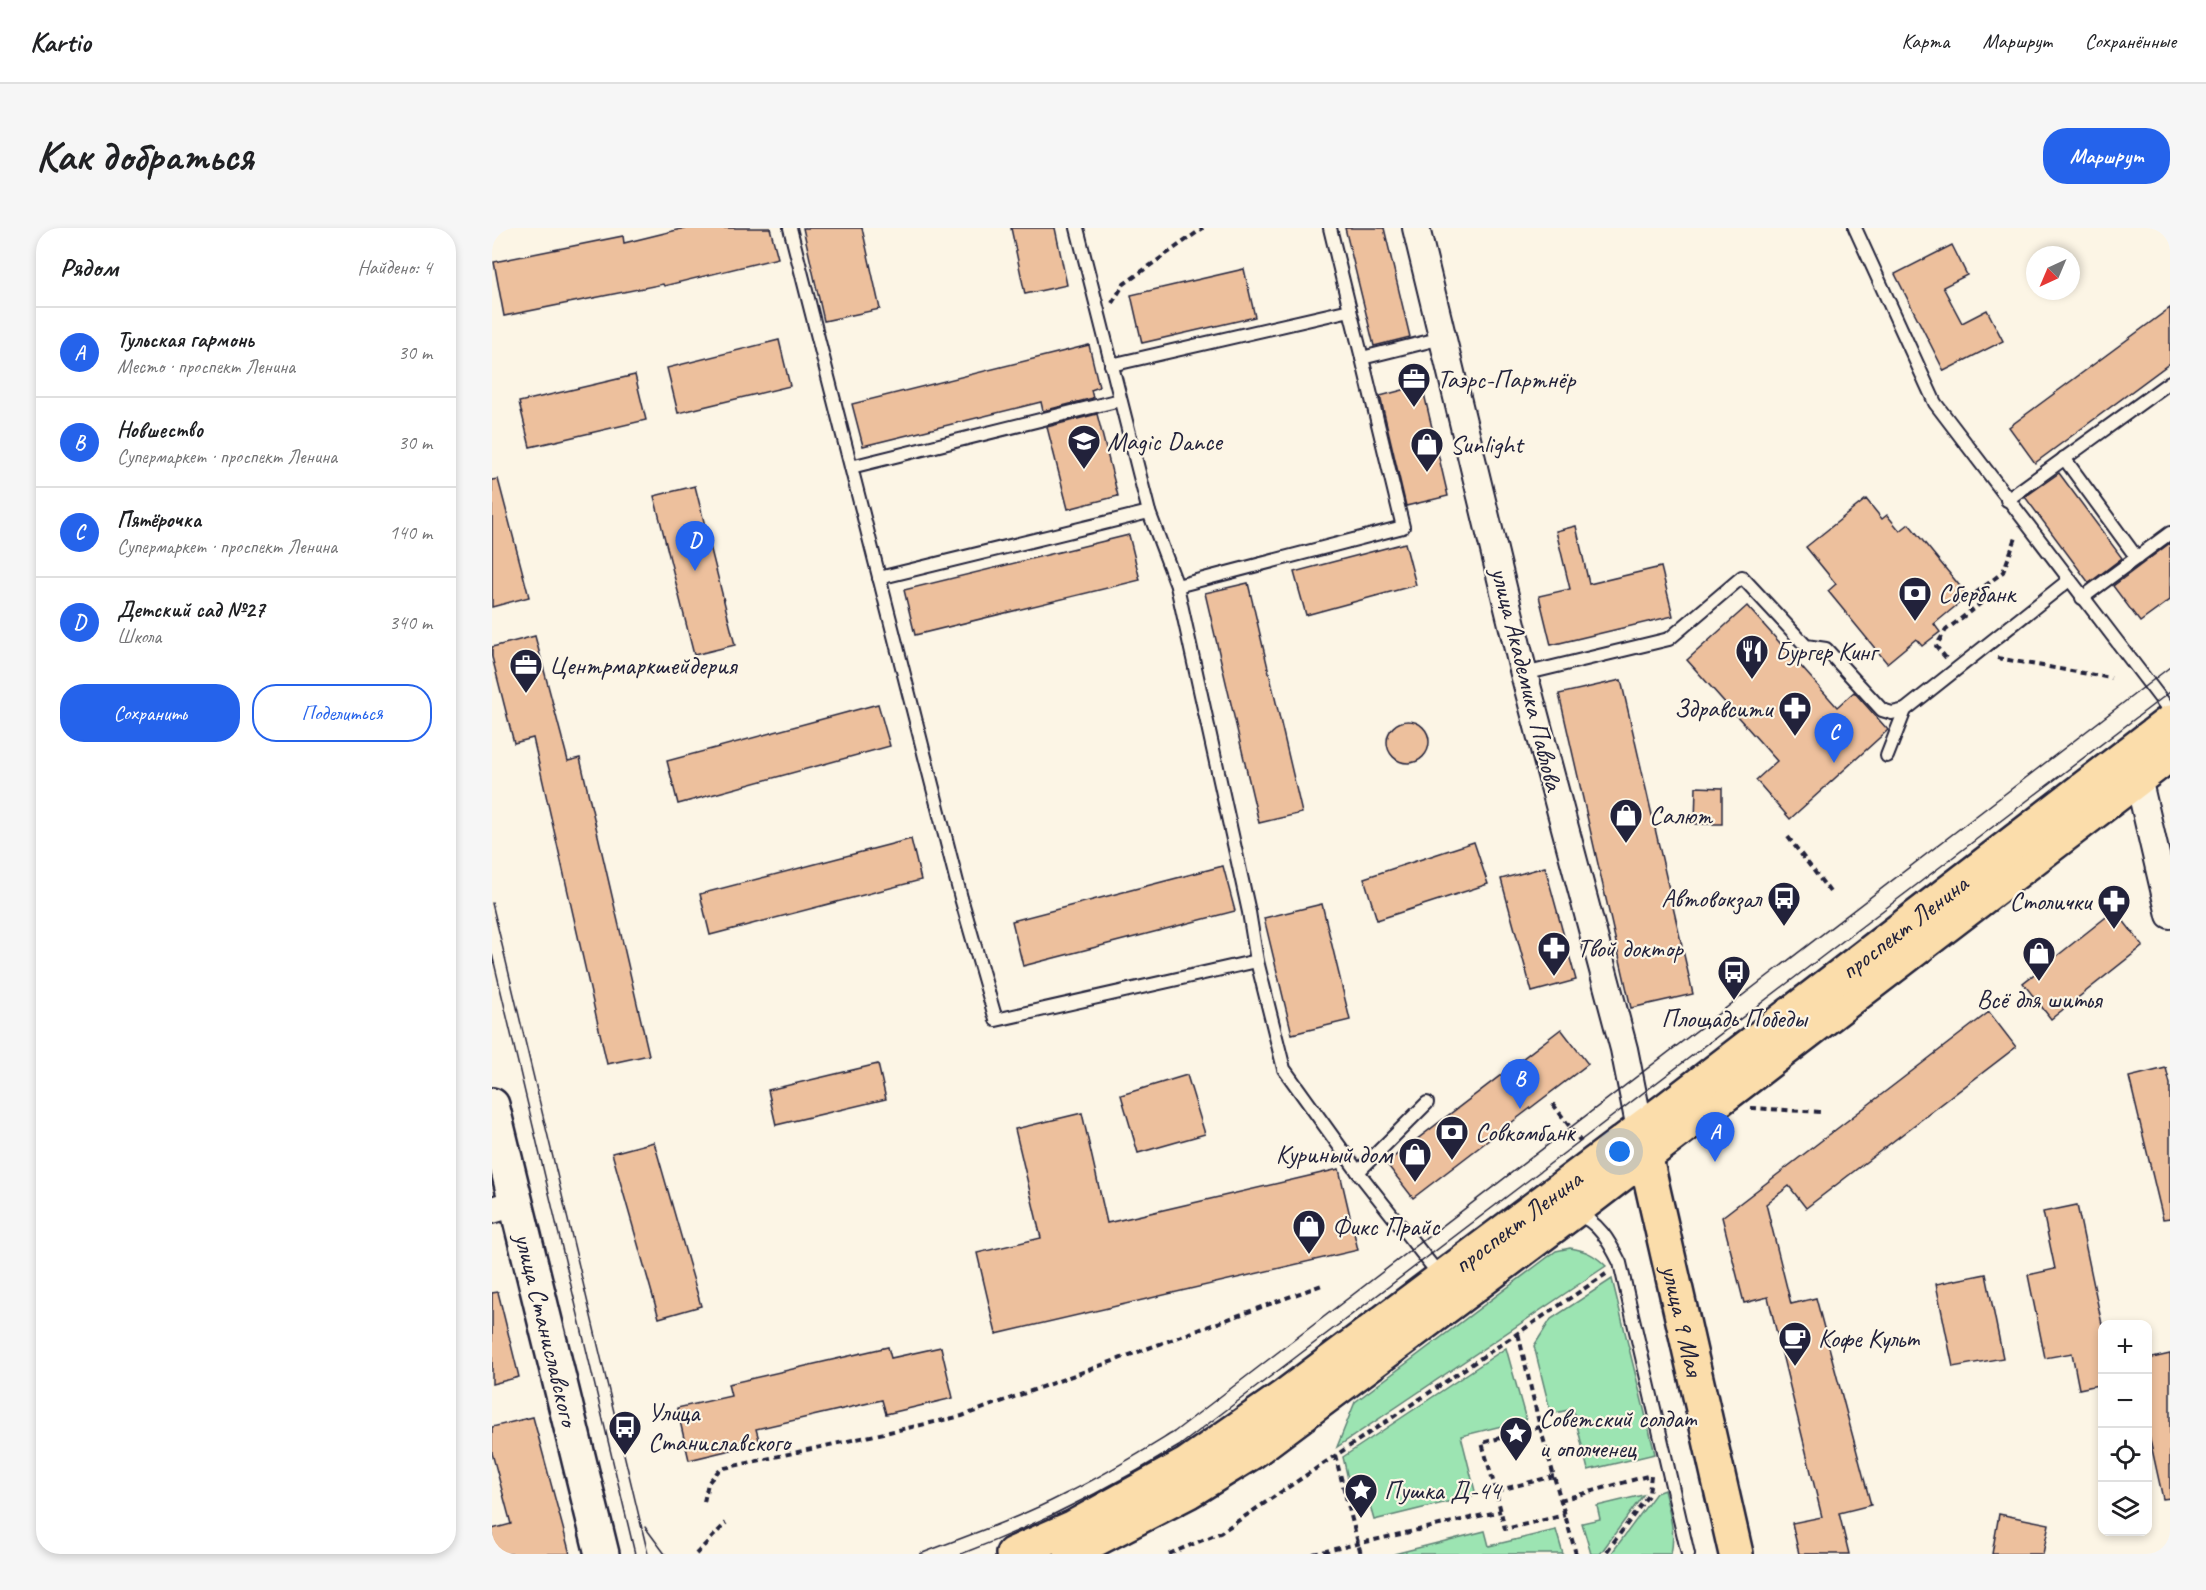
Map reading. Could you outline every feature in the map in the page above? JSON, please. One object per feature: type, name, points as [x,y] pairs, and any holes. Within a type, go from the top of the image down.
[{"type":"main road","name":"проспект Ленина","points":[[1066,1554],[1189,1491],[1252,1452],[1325,1400],[1571,1213],[1642,1142],[2170,723]]},
{"type":"main road","name":"проспект Ленина","points":[[1013,1554],[1074,1527],[1186,1464],[1285,1396],[1539,1206],[1642,1142],[2170,754]]},
{"type":"main road","name":"улица Станиславского","points":[[492,1105],[504,1207],[602,1554]]},
{"type":"main road","name":"улица 9 Мая","points":[[1642,1142],[1736,1554]]},
{"type":"street","name":"улица Академика Павлова","points":[[1416,228],[1524,674],[1624,1050],[1642,1142]]},
{"type":"street","points":[[2138,778],[2170,915]]},
{"type":"lane","points":[[790,228],[961,898],[996,1020],[1257,961]]},
{"type":"lane","points":[[1077,228],[1149,512],[1177,586],[1250,912],[1257,961],[1284,1069],[1358,1172],[1442,1279]]},
{"type":"lane","points":[[1177,586],[1403,527],[1330,228]]},
{"type":"lane","points":[[1855,228],[1935,403],[2022,520],[2170,711]]},
{"type":"lane","points":[[1111,364],[1350,310]]},
{"type":"lane","points":[[1362,358],[1442,338]]},
{"type":"lane","points":[[2007,500],[2170,381]]},
{"type":"lane","points":[[851,467],[1120,400]]},
{"type":"lane","points":[[2064,459],[2136,558]]},
{"type":"lane","points":[[879,578],[1149,512]]},
{"type":"lane","points":[[2082,598],[2170,533]]},
{"type":"lane","points":[[1524,674],[1669,639],[1742,577],[1806,646],[1826,649],[1882,710],[1892,713],[1905,710],[2069,580]]},
{"type":"lane","points":[[1887,756],[1905,710]]},
{"type":"lane","points":[[1358,1172],[1427,1103]]},
{"type":"lane","points":[[1539,1206],[1581,1215],[1596,1226],[1608,1240],[1620,1263],[1688,1554]]},
{"type":"path","points":[[1101,323],[1124,284],[1203,228]]},
{"type":"path","points":[[1956,669],[1936,646],[1946,630],[1985,600],[1977,592],[2003,572],[2022,520]]},
{"type":"path","points":[[1976,654],[2111,678]]},
{"type":"path","points":[[1788,837],[1830,892]]},
{"type":"path","points":[[1553,1104],[1584,1147]]},
{"type":"path","points":[[1750,1108],[1821,1112]]},
{"type":"path","points":[[1169,1554],[1220,1533],[1609,1272]]},
{"type":"path","points":[[704,1502],[708,1484],[720,1469],[962,1416],[1322,1285]]},
{"type":"path","points":[[1518,1333],[1540,1427],[1576,1554]]},
{"type":"path","points":[[1540,1427],[1482,1443],[1505,1529],[1564,1515]]},
{"type":"path","points":[[1335,1455],[1361,1554]]},
{"type":"path","points":[[1560,1500],[1651,1475],[1649,1494],[1605,1554]]},
{"type":"path","points":[[1496,1491],[1554,1476]]},
{"type":"path","points":[[1313,1554],[1501,1511]]},
{"type":"path","points":[[696,1554],[726,1523]]},
{"type":"green space","points":[[1570,1248],[1590,1254],[1606,1266],[1337,1447],[1355,1402],[1556,1251]]},
{"type":"green space","points":[[1612,1279],[1655,1454],[1588,1470],[1573,1409],[1551,1414],[1534,1346],[1551,1319]]},
{"type":"green space","points":[[1506,1348],[1526,1420],[1461,1436],[1476,1495],[1374,1520],[1370,1506],[1355,1510],[1343,1457]]},
{"type":"green space","points":[[1664,1490],[1672,1530],[1671,1554],[1611,1554],[1656,1493]]},
{"type":"green space","points":[[1643,1495],[1600,1554],[1591,1554],[1582,1523],[1600,1519],[1597,1506]]},
{"type":"green space","points":[[1556,1530],[1563,1554],[1394,1554],[1485,1531],[1489,1546]]},
{"type":"building","points":[[685,228],[770,228],[778,258],[664,286],[663,284],[504,316],[494,262],[623,236],[624,243]]},
{"type":"building","points":[[803,228],[862,228],[880,309],[824,321]]},
{"type":"building","points":[[1011,228],[1055,228],[1067,285],[1025,294]]},
{"type":"building","points":[[1345,228],[1384,228],[1410,337],[1374,346]]},
{"type":"building","points":[[1952,245],[1967,275],[1943,287],[1962,323],[1987,310],[2003,341],[1944,371],[1895,274]]},
{"type":"building","points":[[1244,269],[1255,317],[1142,343],[1131,295]]},
{"type":"building","points":[[2170,308],[2170,363],[2035,463],[2009,427]]},
{"type":"building","points":[[779,340],[790,386],[678,413],[667,368]]},
{"type":"building","points":[[1089,345],[1099,387],[1091,390],[1093,398],[1043,411],[1041,402],[863,446],[852,404]]},
{"type":"building","points":[[635,375],[646,420],[530,447],[519,402]]},
{"type":"building","points":[[1422,385],[1448,496],[1406,506],[1380,396]]},
{"type":"building","points":[[1097,414],[1118,496],[1068,509],[1047,427]]},
{"type":"building","points":[[2059,473],[2122,558],[2089,583],[2025,497]]},
{"type":"building","points":[[498,479],[529,597],[492,607],[492,480]]},
{"type":"building","points":[[695,486],[735,645],[694,655],[654,496]]},
{"type":"building","points":[[1866,499],[1882,519],[1887,515],[1900,531],[1909,524],[1968,596],[1934,624],[1940,632],[1922,646],[1916,639],[1887,663],[1828,591],[1836,584],[1806,547]]},
{"type":"building","points":[[1576,526],[1589,584],[1661,567],[1673,616],[1551,645],[1539,596],[1570,589],[1556,531]]},
{"type":"building","points":[[1129,535],[1140,580],[915,635],[904,590]]},
{"type":"building","points":[[1405,543],[1416,585],[1306,615],[1294,572]]},
{"type":"building","points":[[2170,543],[2170,600],[2140,622],[2113,586]]},
{"type":"building","points":[[1248,583],[1302,813],[1259,823],[1205,593]]},
{"type":"building","points":[[1747,606],[1837,707],[1854,692],[1888,730],[1790,819],[1756,780],[1777,761],[1687,660]]},
{"type":"building","points":[[535,636],[568,761],[580,758],[649,1055],[607,1064],[533,738],[514,743],[492,657],[492,647]]},
{"type":"building","name":"Салют","points":[[1621,680],[1693,994],[1631,1008],[1559,694]]},
{"type":"building","points":[[878,704],[890,746],[678,804],[667,761]]},
{"type":"building","points":[[1408,721],[1423,727],[1429,742],[1423,757],[1408,763],[1393,757],[1387,742],[1393,727]]},
{"type":"building","points":[[1696,787],[1722,788],[1722,824],[1695,824]]},
{"type":"building","points":[[911,839],[921,880],[710,935],[700,894]]},
{"type":"building","points":[[1474,842],[1488,884],[1377,920],[1364,878]]},
{"type":"building","points":[[1223,866],[1235,911],[1023,966],[1012,921]]},
{"type":"building","points":[[1545,867],[1576,980],[1532,992],[1501,879]]},
{"type":"building","points":[[1322,904],[1350,1020],[1292,1034],[1264,918]]},
{"type":"building","points":[[2115,910],[2143,946],[2051,1019],[2023,983]]},
{"type":"building","points":[[1989,1012],[2016,1047],[1806,1208],[1789,1186],[1766,1204],[1791,1304],[1816,1298],[1871,1505],[1839,1513],[1849,1554],[1799,1554],[1792,1523],[1822,1517],[1768,1297],[1744,1303],[1722,1217]]},
{"type":"building","points":[[1561,1029],[1588,1064],[1413,1198],[1386,1163]]},
{"type":"building","points":[[878,1064],[886,1099],[776,1125],[768,1090]]},
{"type":"building","points":[[2166,1068],[2170,1084],[2170,1218],[2163,1219],[2129,1077]]},
{"type":"building","points":[[1187,1075],[1205,1134],[1138,1153],[1121,1095]]},
{"type":"building","points":[[1082,1113],[1107,1223],[1339,1169],[1358,1250],[996,1334],[977,1253],[1041,1238],[1015,1129]]},
{"type":"building","points":[[654,1142],[701,1306],[659,1318],[612,1153]]},
{"type":"building","points":[[2077,1205],[2101,1320],[2098,1320],[2098,1385],[2079,1389],[2072,1353],[2045,1358],[2028,1275],[2055,1269],[2043,1212]]},
{"type":"building","points":[[1986,1274],[2003,1358],[1953,1367],[1936,1284]]},
{"type":"building","points":[[498,1292],[519,1377],[492,1384],[492,1293]]},
{"type":"building","points":[[888,1347],[891,1358],[941,1347],[953,1398],[886,1414],[882,1400],[756,1429],[760,1443],[689,1460],[677,1408],[731,1396],[728,1384]]},
{"type":"building","points":[[2170,1354],[2170,1498],[2163,1499],[2152,1449],[2152,1358]]},
{"type":"building","points":[[533,1417],[570,1554],[492,1554],[492,1529],[511,1524],[492,1453],[492,1427]]},
{"type":"building","points":[[1999,1514],[2049,1524],[2043,1554],[1992,1554]]},
{"type":"tram line","points":[[920,1554],[1048,1503],[1107,1472],[1174,1432],[2170,667]]},
{"type":"tram line","points":[[961,1554],[1072,1505],[1179,1446],[2170,692]]},
{"type":"tram line","points":[[492,903],[648,1554]]},
{"type":"tram line","points":[[492,954],[635,1554]]},
{"type":"tram line","points":[[645,1527],[665,1554]]},
{"type":"place","name":"Таэрс-Партнёр","points":[[1414,408]]},
{"type":"place","name":"Magic Dance","points":[[1084,470]]},
{"type":"place","name":"Sunlight","points":[[1427,473]]},
{"type":"place","name":"Детский сад №27","points":[[695,571]]},
{"type":"place","name":"Сбербанк","points":[[1915,622]]},
{"type":"place","name":"Бургер Кинг","points":[[1752,680]]},
{"type":"place","name":"Центрмаркшейдерия","points":[[526,694]]},
{"type":"place","name":"Здравсити","points":[[1795,737]]},
{"type":"place","name":"Пятёрочка","points":[[1834,763]]},
{"type":"place","name":"Салют","points":[[1626,844]]},
{"type":"place","name":"Автовокзал","points":[[1784,927]]},
{"type":"place","name":"Столички","points":[[2114,930]]},
{"type":"place","name":"Твой доктор","points":[[1554,977]]},
{"type":"place","name":"Всё для шитья","points":[[2039,982]]},
{"type":"place","name":"Площадь Победы","points":[[1734,1001]]},
{"type":"place","name":"Новшество","points":[[1520,1109]]},
{"type":"place","name":"Совкомбанк","points":[[1452,1161]]},
{"type":"place","name":"Тульская гармонь","points":[[1715,1162]]},
{"type":"place","name":"Куриный дом","points":[[1415,1183]]},
{"type":"place","name":"Фикс Прайс","points":[[1309,1255]]},
{"type":"place","name":"Кофе Культ","points":[[1795,1367]]},
{"type":"place","name":"Улица Станиславского","points":[[625,1456]]},
{"type":"place","name":"Советский солдат и ополченец","points":[[1516,1462]]},
{"type":"place","name":"Пушка Д-44","points":[[1361,1519]]}]
